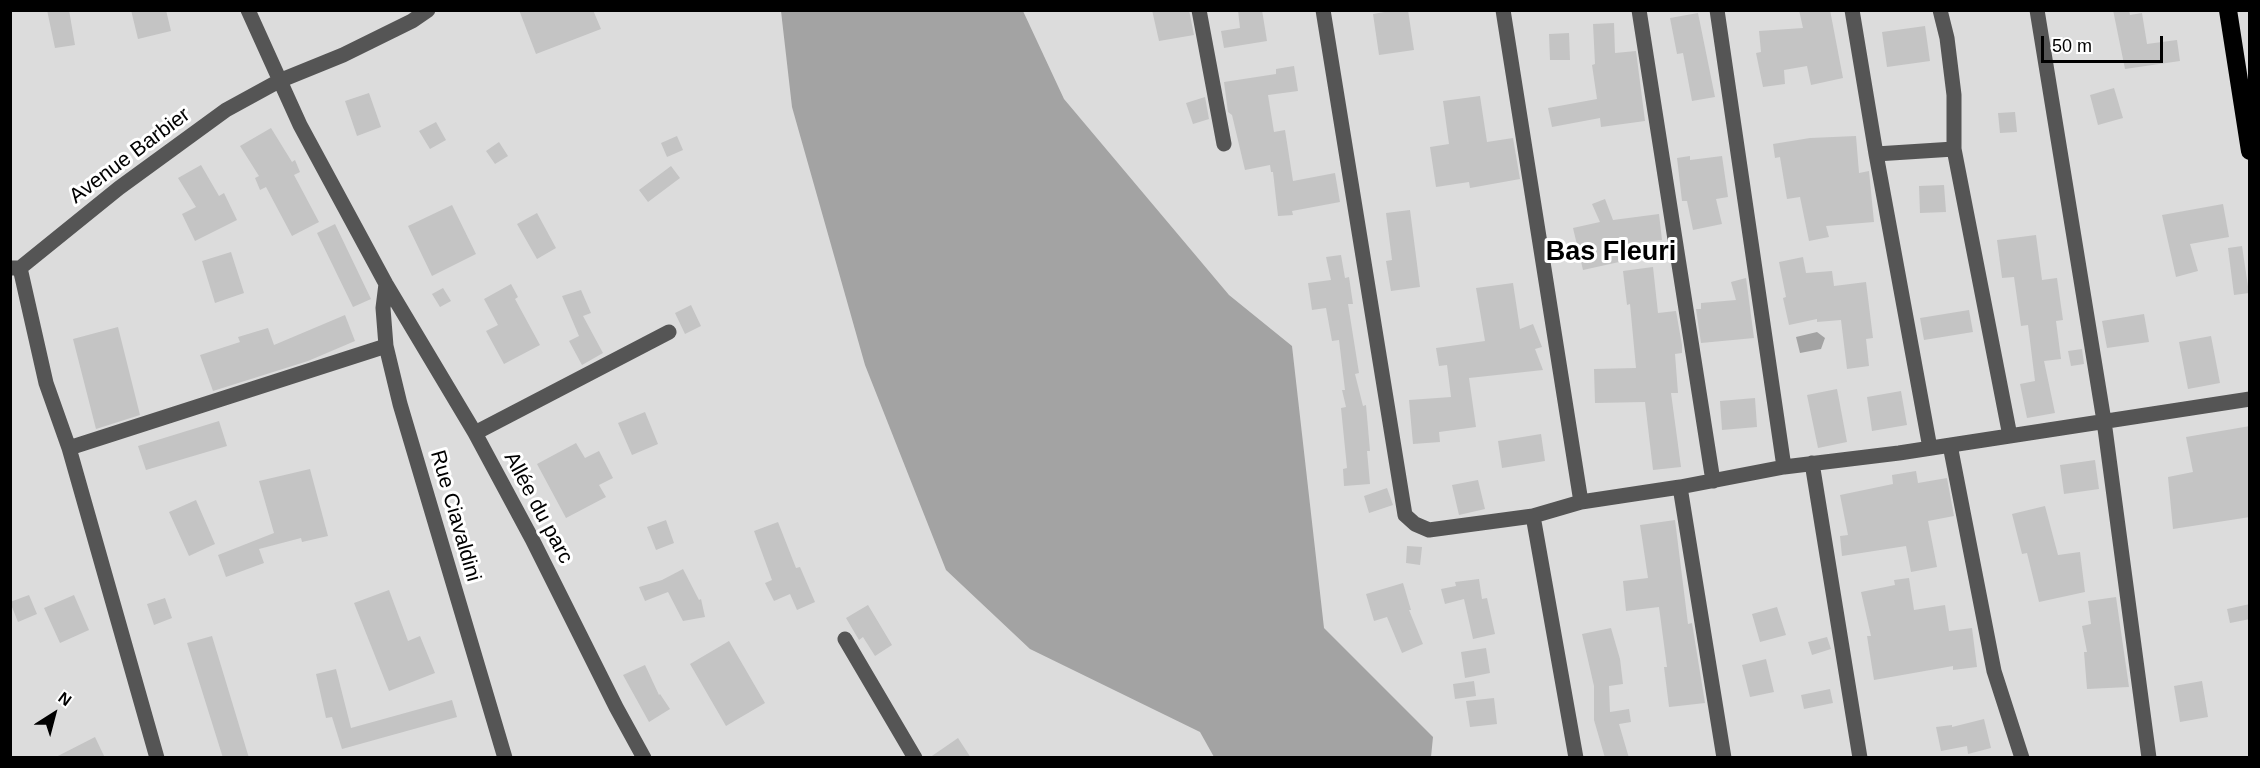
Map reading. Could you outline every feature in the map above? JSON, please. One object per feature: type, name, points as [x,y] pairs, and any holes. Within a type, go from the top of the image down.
[{"type":"highway","points":[[2228,10],[2250,151]]},
{"type":"street","name":"Allée du parc","points":[[248,10],[300,125],[386,284],[475,433],[644,758]]},
{"type":"street","name":"Avenue Barbier","points":[[15,268],[217,116],[279,81],[343,55],[412,21],[428,10]]},
{"type":"street","points":[[1199,10],[1224,144]]},
{"type":"street","points":[[1323,10],[1405,514],[1415,524],[1429,530],[1533,516],[1581,502],[1680,487],[1784,467],[1930,448],[2250,399]]},
{"type":"street","points":[[1503,10],[1581,502]]},
{"type":"street","points":[[1639,10],[1713,481]]},
{"type":"street","points":[[1717,10],[1784,467]]},
{"type":"street","points":[[1852,10],[1930,448]]},
{"type":"street","points":[[1940,10],[1947,38],[1954,95],[1954,149],[2010,436]]},
{"type":"street","points":[[2037,10],[2104,421],[2149,758]]},
{"type":"street","points":[[1876,154],[1954,149]]},
{"type":"street","points":[[15,268],[46,382],[69,448],[157,758]]},
{"type":"street","name":"Rue Ciavaldini","points":[[386,284],[383,308],[386,346],[407,426],[505,758]]},
{"type":"street","points":[[475,433],[669,332]]},
{"type":"street","points":[[69,448],[386,346]]},
{"type":"street","points":[[1950,445],[1994,671],[2022,758]]},
{"type":"street","points":[[1812,463],[1860,758]]},
{"type":"street","points":[[1680,487],[1724,758]]},
{"type":"street","points":[[1533,516],[1576,758]]},
{"type":"street","points":[[845,639],[915,758]]},
{"type":"shaded area","points":[[11,11],[2249,11],[2249,757],[11,757]]},
{"type":"shaded area","points":[[781,11],[1023,11],[1064,99],[1229,295],[1292,346],[1324,628],[1433,737],[1431,757],[1214,757],[1200,732],[1030,649],[946,570],[865,365],[792,107]]},
{"type":"shaded area","points":[[1817,332],[1825,338],[1821,349],[1800,353],[1796,337]]},
{"type":"building","points":[[47,10],[69,10],[75,45],[55,48]]},
{"type":"building","points":[[131,10],[166,10],[171,31],[138,39]]},
{"type":"building","points":[[519,10],[593,10],[601,29],[536,54]]},
{"type":"building","points":[[1152,10],[1189,10],[1194,35],[1159,41]]},
{"type":"building","points":[[1238,10],[1262,10],[1267,41],[1224,48],[1221,31],[1240,28]]},
{"type":"building","points":[[1408,10],[1414,50],[1379,55],[1373,14]]},
{"type":"building","points":[[1799,10],[1830,10],[1843,78],[1811,85],[1807,66],[1784,70],[1785,84],[1763,87],[1756,53],[1761,52],[1759,31],[1803,28]]},
{"type":"building","points":[[2113,10],[2129,10],[2130,15],[2142,13],[2147,44],[2177,40],[2180,61],[2125,69]]},
{"type":"building","points":[[1698,13],[1715,97],[1692,101],[1683,53],[1677,54],[1670,18]]},
{"type":"building","points":[[1614,23],[1615,53],[1636,51],[1645,121],[1601,127],[1600,118],[1552,127],[1548,108],[1597,99],[1592,65],[1595,64],[1593,24]]},
{"type":"building","points":[[1925,26],[1930,61],[1887,67],[1882,32]]},
{"type":"building","points":[[1569,33],[1570,60],[1550,60],[1549,34]]},
{"type":"building","points":[[1294,66],[1298,91],[1268,95],[1274,132],[1285,130],[1293,181],[1335,173],[1340,202],[1292,211],[1293,215],[1278,216],[1273,172],[1271,172],[1270,165],[1245,170],[1232,115],[1228,112],[1224,82],[1276,74],[1276,69]]},
{"type":"building","points":[[2114,88],[2123,118],[2098,125],[2090,95]]},
{"type":"building","points":[[369,93],[381,127],[357,136],[345,101]]},
{"type":"building","points":[[1480,96],[1487,142],[1513,138],[1520,179],[1470,188],[1469,182],[1436,187],[1430,147],[1449,144],[1443,101]]},
{"type":"building","points":[[1205,97],[1209,119],[1193,124],[1186,103]]},
{"type":"building","points":[[2015,112],[2017,132],[2000,133],[1998,113]]},
{"type":"building","points":[[436,122],[446,140],[430,149],[419,131]]},
{"type":"building","points":[[271,128],[292,162],[295,160],[300,172],[294,175],[319,222],[292,236],[266,187],[260,190],[255,178],[259,176],[240,146]]},
{"type":"building","points":[[677,136],[683,150],[667,157],[661,143]]},
{"type":"building","points":[[1856,136],[1859,173],[1869,171],[1874,222],[1826,226],[1829,237],[1809,241],[1800,197],[1787,199],[1780,157],[1775,158],[1773,144],[1810,138]]},
{"type":"building","points":[[499,142],[508,156],[495,164],[486,151]]},
{"type":"building","points":[[1690,156],[1690,160],[1722,156],[1728,197],[1716,199],[1722,224],[1693,230],[1687,201],[1682,201],[1677,158]]},
{"type":"building","points":[[201,165],[219,196],[224,193],[237,220],[195,241],[182,214],[196,207],[178,178]]},
{"type":"building","points":[[671,166],[680,178],[648,202],[639,190]]},
{"type":"building","points":[[1944,185],[1946,212],[1920,213],[1919,186]]},
{"type":"building","points":[[1605,199],[1613,220],[1659,214],[1662,240],[1615,245],[1619,262],[1583,270],[1573,228],[1600,222],[1592,204]]},
{"type":"building","points":[[2223,204],[2229,237],[2190,244],[2198,271],[2176,277],[2162,215]]},
{"type":"building","points":[[452,205],[476,254],[432,276],[408,226]]},
{"type":"building","points":[[1410,210],[1420,287],[1391,291],[1386,261],[1392,260],[1386,213]]},
{"type":"building","points":[[537,213],[556,248],[537,259],[517,224]]},
{"type":"building","points":[[335,224],[371,299],[353,307],[317,233]]},
{"type":"building","points":[[2036,235],[2042,280],[2057,278],[2063,320],[2056,321],[2061,359],[2044,361],[2055,413],[2027,418],[2020,384],[2035,381],[2028,325],[2021,326],[2014,277],[2002,278],[1997,240]]},
{"type":"building","points":[[2242,246],[2249,293],[2234,295],[2228,248]]},
{"type":"building","points":[[231,252],[244,293],[215,303],[202,261]]},
{"type":"building","points":[[1341,255],[1345,278],[1349,277],[1353,304],[1348,304],[1359,373],[1355,374],[1363,406],[1366,405],[1370,451],[1367,451],[1370,484],[1344,486],[1343,469],[1347,468],[1341,408],[1346,407],[1342,390],[1345,390],[1339,340],[1332,341],[1326,308],[1312,310],[1308,283],[1331,280],[1326,257]]},
{"type":"building","points":[[1803,257],[1806,273],[1832,271],[1834,286],[1866,282],[1873,338],[1866,339],[1869,366],[1847,369],[1841,320],[1817,322],[1817,319],[1789,325],[1779,262]]},
{"type":"building","points":[[1653,267],[1658,313],[1676,311],[1682,353],[1675,354],[1678,393],[1671,393],[1681,467],[1653,470],[1645,402],[1595,403],[1594,369],[1636,368],[1630,304],[1627,305],[1623,271]]},
{"type":"building","points":[[1746,278],[1754,338],[1701,343],[1696,309],[1701,309],[1701,303],[1736,300],[1731,282]]},
{"type":"building","points":[[1513,283],[1520,329],[1533,324],[1542,347],[1535,349],[1543,370],[1469,378],[1476,427],[1439,432],[1440,442],[1413,444],[1409,400],[1451,397],[1447,365],[1439,366],[1436,348],[1485,341],[1476,288]]},
{"type":"building","points":[[511,284],[518,297],[515,299],[540,345],[504,364],[486,331],[498,325],[484,299]]},
{"type":"building","points":[[443,288],[451,301],[440,307],[432,294]]},
{"type":"building","points":[[581,290],[591,313],[583,316],[603,353],[582,365],[569,341],[579,336],[562,296]]},
{"type":"building","points":[[691,305],[701,326],[685,334],[675,313]]},
{"type":"building","points":[[1969,310],[1973,332],[1924,340],[1920,318]]},
{"type":"building","points":[[2144,314],[2149,342],[2107,348],[2102,321]]},
{"type":"building","points":[[345,315],[355,341],[308,361],[213,391],[200,355],[240,342],[238,337],[268,328],[274,345]]},
{"type":"building","points":[[118,327],[140,415],[96,429],[73,339]]},
{"type":"building","points":[[2211,336],[2220,383],[2188,389],[2179,342]]},
{"type":"building","points":[[2082,349],[2084,364],[2071,366],[2068,351]]},
{"type":"building","points":[[1837,389],[1847,442],[1818,448],[1807,395]]},
{"type":"building","points":[[1901,391],[1907,425],[1872,431],[1867,397]]},
{"type":"building","points":[[1755,398],[1757,427],[1722,430],[1720,401]]},
{"type":"building","points":[[645,412],[658,444],[632,455],[618,423]]},
{"type":"building","points":[[219,421],[227,446],[146,470],[138,446]]},
{"type":"building","points":[[2250,426],[2250,517],[2173,529],[2168,477],[2193,472],[2186,437]]},
{"type":"building","points":[[1541,434],[1545,461],[1502,468],[1498,441]]},
{"type":"building","points":[[576,443],[585,458],[599,451],[613,478],[599,485],[606,497],[566,518],[537,464]]},
{"type":"building","points":[[2095,460],[2099,489],[2064,494],[2060,465]]},
{"type":"building","points":[[310,469],[328,536],[302,542],[301,538],[259,549],[264,563],[226,577],[218,555],[274,533],[259,481]]},
{"type":"building","points":[[1916,471],[1918,483],[1947,478],[1954,516],[1928,521],[1937,567],[1911,572],[1906,546],[1842,556],[1840,536],[1848,535],[1840,495],[1893,484],[1892,475]]},
{"type":"building","points":[[1478,480],[1485,509],[1459,515],[1452,485]]},
{"type":"building","points":[[1387,488],[1393,505],[1369,513],[1364,496]]},
{"type":"building","points":[[196,500],[215,544],[189,556],[169,512]]},
{"type":"building","points":[[2045,506],[2058,555],[2080,552],[2085,592],[2039,602],[2027,553],[2022,554],[2012,514]]},
{"type":"building","points":[[666,520],[674,543],[656,550],[647,527]]},
{"type":"building","points":[[1675,520],[1688,624],[1692,623],[1705,703],[1669,707],[1664,667],[1667,667],[1659,607],[1626,611],[1623,581],[1648,578],[1640,525]]},
{"type":"building","points":[[778,522],[796,568],[800,567],[815,602],[797,610],[790,594],[774,601],[765,583],[772,580],[754,531]]},
{"type":"building","points":[[1407,546],[1422,547],[1420,565],[1406,563]]},
{"type":"building","points":[[683,569],[699,600],[701,599],[705,617],[683,621],[668,592],[645,601],[639,587],[662,580]]},
{"type":"building","points":[[1909,578],[1914,610],[1945,605],[1949,631],[1972,628],[1977,667],[1953,670],[1953,666],[1874,680],[1867,636],[1871,636],[1861,592],[1895,585],[1894,580]]},
{"type":"building","points":[[1479,579],[1482,599],[1487,598],[1495,634],[1473,639],[1464,599],[1445,604],[1441,589],[1456,586],[1455,582]]},
{"type":"building","points":[[1403,583],[1411,610],[1409,610],[1423,644],[1402,653],[1387,617],[1374,621],[1366,594]]},
{"type":"building","points":[[389,590],[408,641],[420,636],[435,673],[389,691],[354,603]]},
{"type":"building","points":[[29,595],[37,614],[18,622],[10,602]]},
{"type":"building","points":[[74,595],[89,630],[60,643],[44,608]]},
{"type":"building","points":[[2116,597],[2129,687],[2087,689],[2084,652],[2087,652],[2082,626],[2091,624],[2088,601]]},
{"type":"building","points":[[165,598],[172,618],[154,625],[147,604]]},
{"type":"building","points":[[2250,604],[2250,619],[2230,623],[2227,609]]},
{"type":"building","points":[[868,605],[892,645],[875,656],[863,637],[859,640],[846,618]]},
{"type":"building","points":[[1777,607],[1786,635],[1760,642],[1752,614]]},
{"type":"building","points":[[1611,628],[1620,659],[1623,684],[1609,686],[1610,712],[1629,709],[1631,722],[1619,724],[1629,758],[1605,758],[1594,720],[1594,686],[1582,634]]},
{"type":"building","points":[[212,636],[249,758],[223,758],[187,643]]},
{"type":"building","points":[[1827,637],[1831,649],[1812,655],[1808,642]]},
{"type":"building","points":[[729,641],[765,703],[726,726],[690,664]]},
{"type":"building","points":[[1486,648],[1490,673],[1465,678],[1461,652]]},
{"type":"building","points":[[1766,659],[1774,692],[1750,697],[1742,665]]},
{"type":"building","points":[[645,665],[659,695],[670,709],[649,722],[623,675]]},
{"type":"building","points":[[336,669],[351,728],[452,700],[457,717],[342,749],[332,717],[326,718],[316,674]]},
{"type":"building","points":[[1474,681],[1476,696],[1455,699],[1453,684]]},
{"type":"building","points":[[2202,681],[2208,717],[2180,722],[2174,686]]},
{"type":"building","points":[[1830,689],[1833,703],[1804,709],[1801,695]]},
{"type":"building","points":[[1494,698],[1497,724],[1470,727],[1466,701]]},
{"type":"building","points":[[1984,719],[1991,748],[1968,754],[1967,746],[1941,751],[1936,727],[1952,725],[1952,727]]},
{"type":"building","points":[[95,737],[105,758],[54,758]]},
{"type":"building","points":[[958,738],[971,758],[929,758]]},
{"type":"district","name":"Bas Fleuri","points":[[1611,253]]}]
